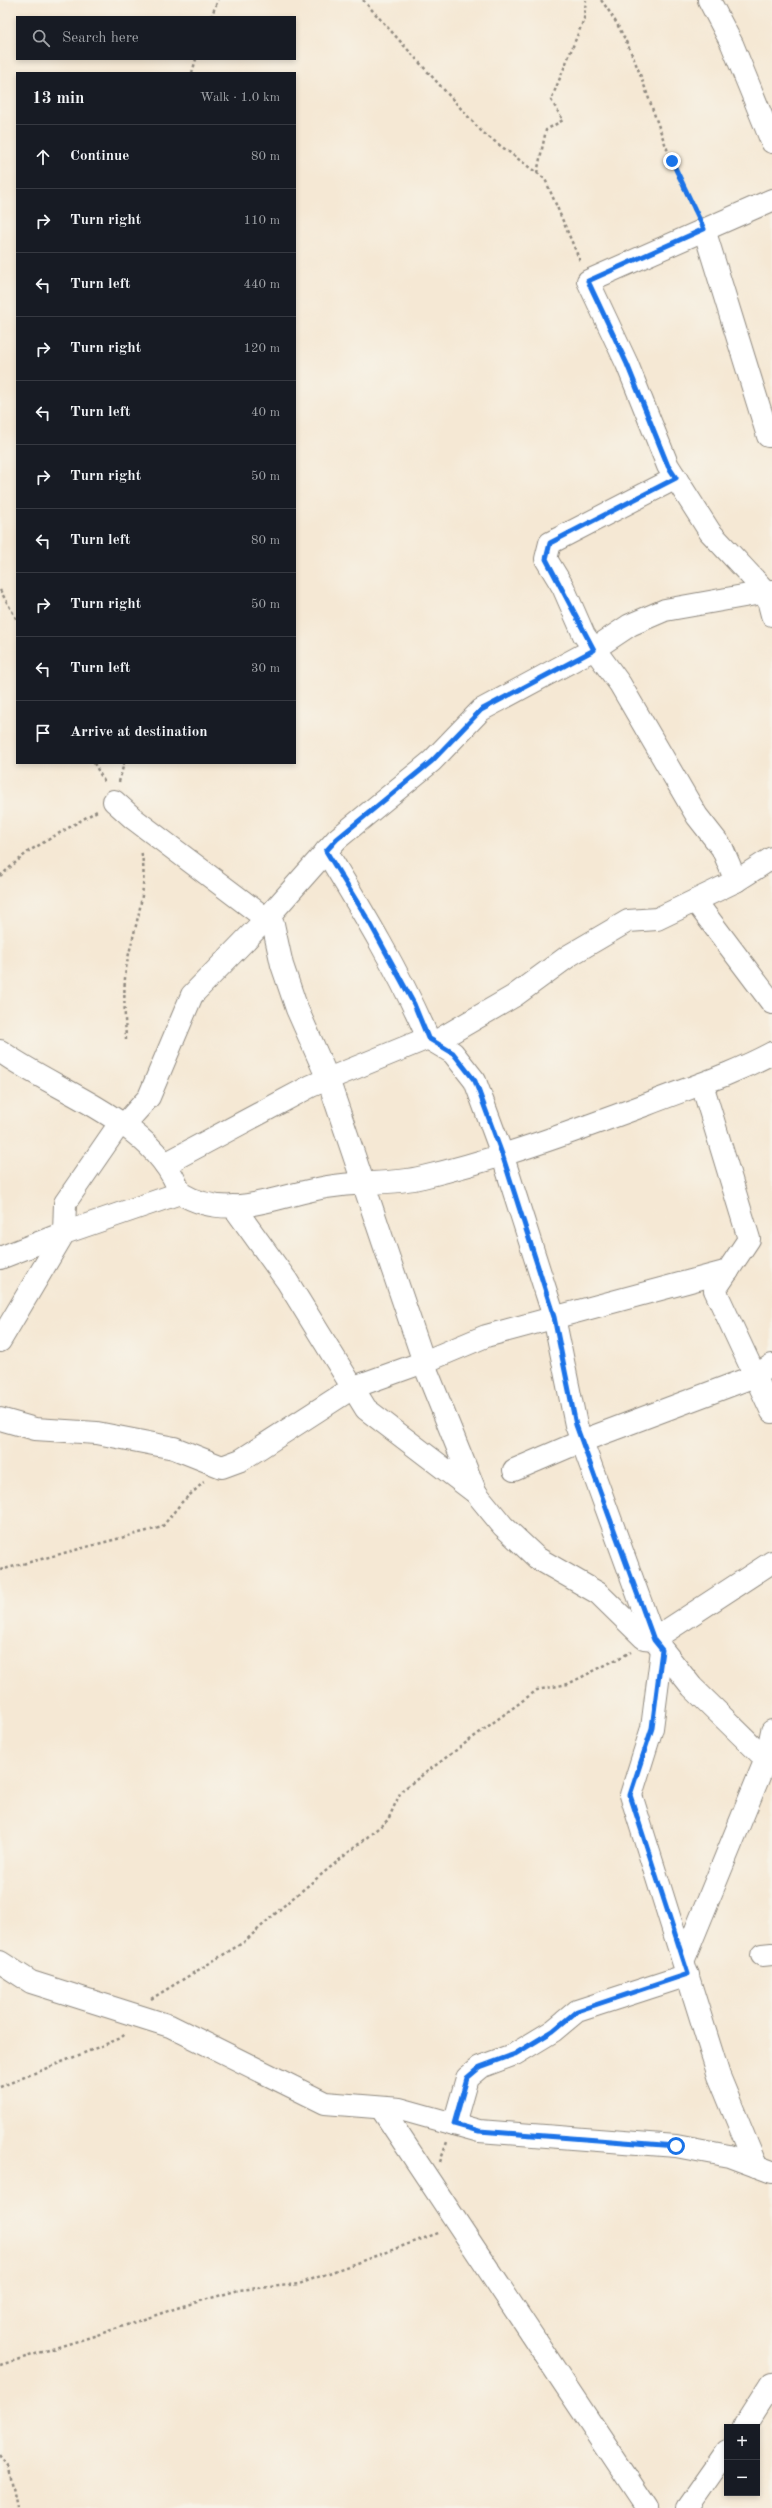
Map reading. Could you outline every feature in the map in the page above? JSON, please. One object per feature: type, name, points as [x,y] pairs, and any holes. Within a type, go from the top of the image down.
[{"type":"street","points":[[709,0],[732,44],[772,142]]},
{"type":"street","points":[[772,200],[588,281],[627,364],[668,466],[710,532],[769,592],[772,615]]},
{"type":"street","points":[[704,229],[768,436]]},
{"type":"street","points":[[676,478],[550,543],[546,559],[594,650],[620,684],[697,816],[722,848],[736,881]]},
{"type":"street","points":[[0,1341],[64,1233],[65,1202],[116,1129],[123,1126],[149,1097],[192,995],[267,918],[337,839],[432,761],[481,710],[594,650],[630,625],[664,610],[769,592]]},
{"type":"street","points":[[114,801],[134,818],[273,924],[282,965],[297,1008],[328,1079],[424,1362],[476,1493]]},
{"type":"street","points":[[326,851],[370,923],[414,1004],[431,1040],[453,1053],[475,1081],[502,1154],[554,1317],[576,1425],[658,1645],[692,1687],[769,1762]]},
{"type":"street","points":[[165,1164],[311,1086],[431,1040],[514,996],[570,955],[628,921],[657,919],[696,902],[736,881],[772,858]]},
{"type":"street","points":[[696,902],[772,1003]]},
{"type":"street","points":[[0,1051],[21,1067],[54,1083],[123,1126],[156,1152],[174,1176],[180,1193],[191,1200],[210,1205],[233,1206],[255,1206],[327,1187],[422,1178],[570,1134],[740,1070],[772,1053]]},
{"type":"street","points":[[702,1084],[749,1240],[715,1290],[763,1370],[772,1412]]},
{"type":"street","points":[[0,1258],[64,1233],[180,1193]]},
{"type":"street","points":[[233,1206],[287,1281],[354,1387],[366,1410],[476,1493],[503,1526],[536,1558],[598,1593],[644,1638],[658,1645]]},
{"type":"street","points":[[0,1419],[35,1429],[97,1434],[174,1448],[222,1467],[241,1460],[354,1387],[424,1362],[486,1336],[728,1271]]},
{"type":"street","points":[[514,1470],[582,1441],[763,1370]]},
{"type":"street","points":[[764,2169],[718,2076],[686,1967],[630,1795],[652,1728],[658,1645],[772,1562]]},
{"type":"street","points":[[454,2124],[467,2078],[480,2067],[515,2054],[553,2031],[577,2011],[686,1967],[769,1762],[772,1731]]},
{"type":"street","points":[[0,1962],[31,1982],[170,2026],[325,2103],[400,2109],[479,2131],[676,2146],[729,2156],[764,2169]]},
{"type":"street","points":[[381,2108],[647,2508]]},
{"type":"street","points":[[746,2424],[772,2383]]},
{"type":"street","points":[[687,2508],[724,2455]]},
{"type":"path","points":[[211,16],[218,0]]},
{"type":"path","points":[[363,0],[482,132],[545,179],[588,281]]},
{"type":"path","points":[[537,173],[546,130],[563,120],[551,100],[579,32],[586,0]]},
{"type":"path","points":[[600,0],[614,17],[636,64],[672,161],[704,229]]},
{"type":"path","points":[[192,72],[196,60]]},
{"type":"path","points":[[0,590],[16,618]]},
{"type":"path","points":[[0,876],[29,851],[114,801]]},
{"type":"path","points":[[126,1040],[124,1003],[128,959],[140,917],[145,868],[134,818]]},
{"type":"path","points":[[0,1570],[162,1527],[182,1502],[222,1467]]},
{"type":"path","points":[[0,2087],[121,2038],[143,2018],[152,1998],[244,1942],[288,1902],[388,1820],[401,1791],[537,1690],[568,1684],[658,1645]]},
{"type":"path","points":[[432,2184],[454,2124]]},
{"type":"path","points":[[0,2365],[239,2290],[299,2284],[459,2226]]},
{"type":"path","points":[[0,2455],[9,2467],[17,2508]]},
{"type":"route","points":[[672,161],[704,229],[588,281],[627,364],[668,466],[676,478],[603,514],[550,543],[546,559],[563,587],[584,635],[594,650],[481,710],[432,761],[337,839],[326,851],[370,923],[414,1004],[428,1038],[453,1053],[475,1081],[502,1154],[554,1317],[576,1425],[654,1640],[662,1650],[652,1728],[630,1795],[688,1974],[577,2011],[553,2031],[515,2054],[480,2067],[467,2078],[454,2124],[479,2131],[676,2146]]}]
